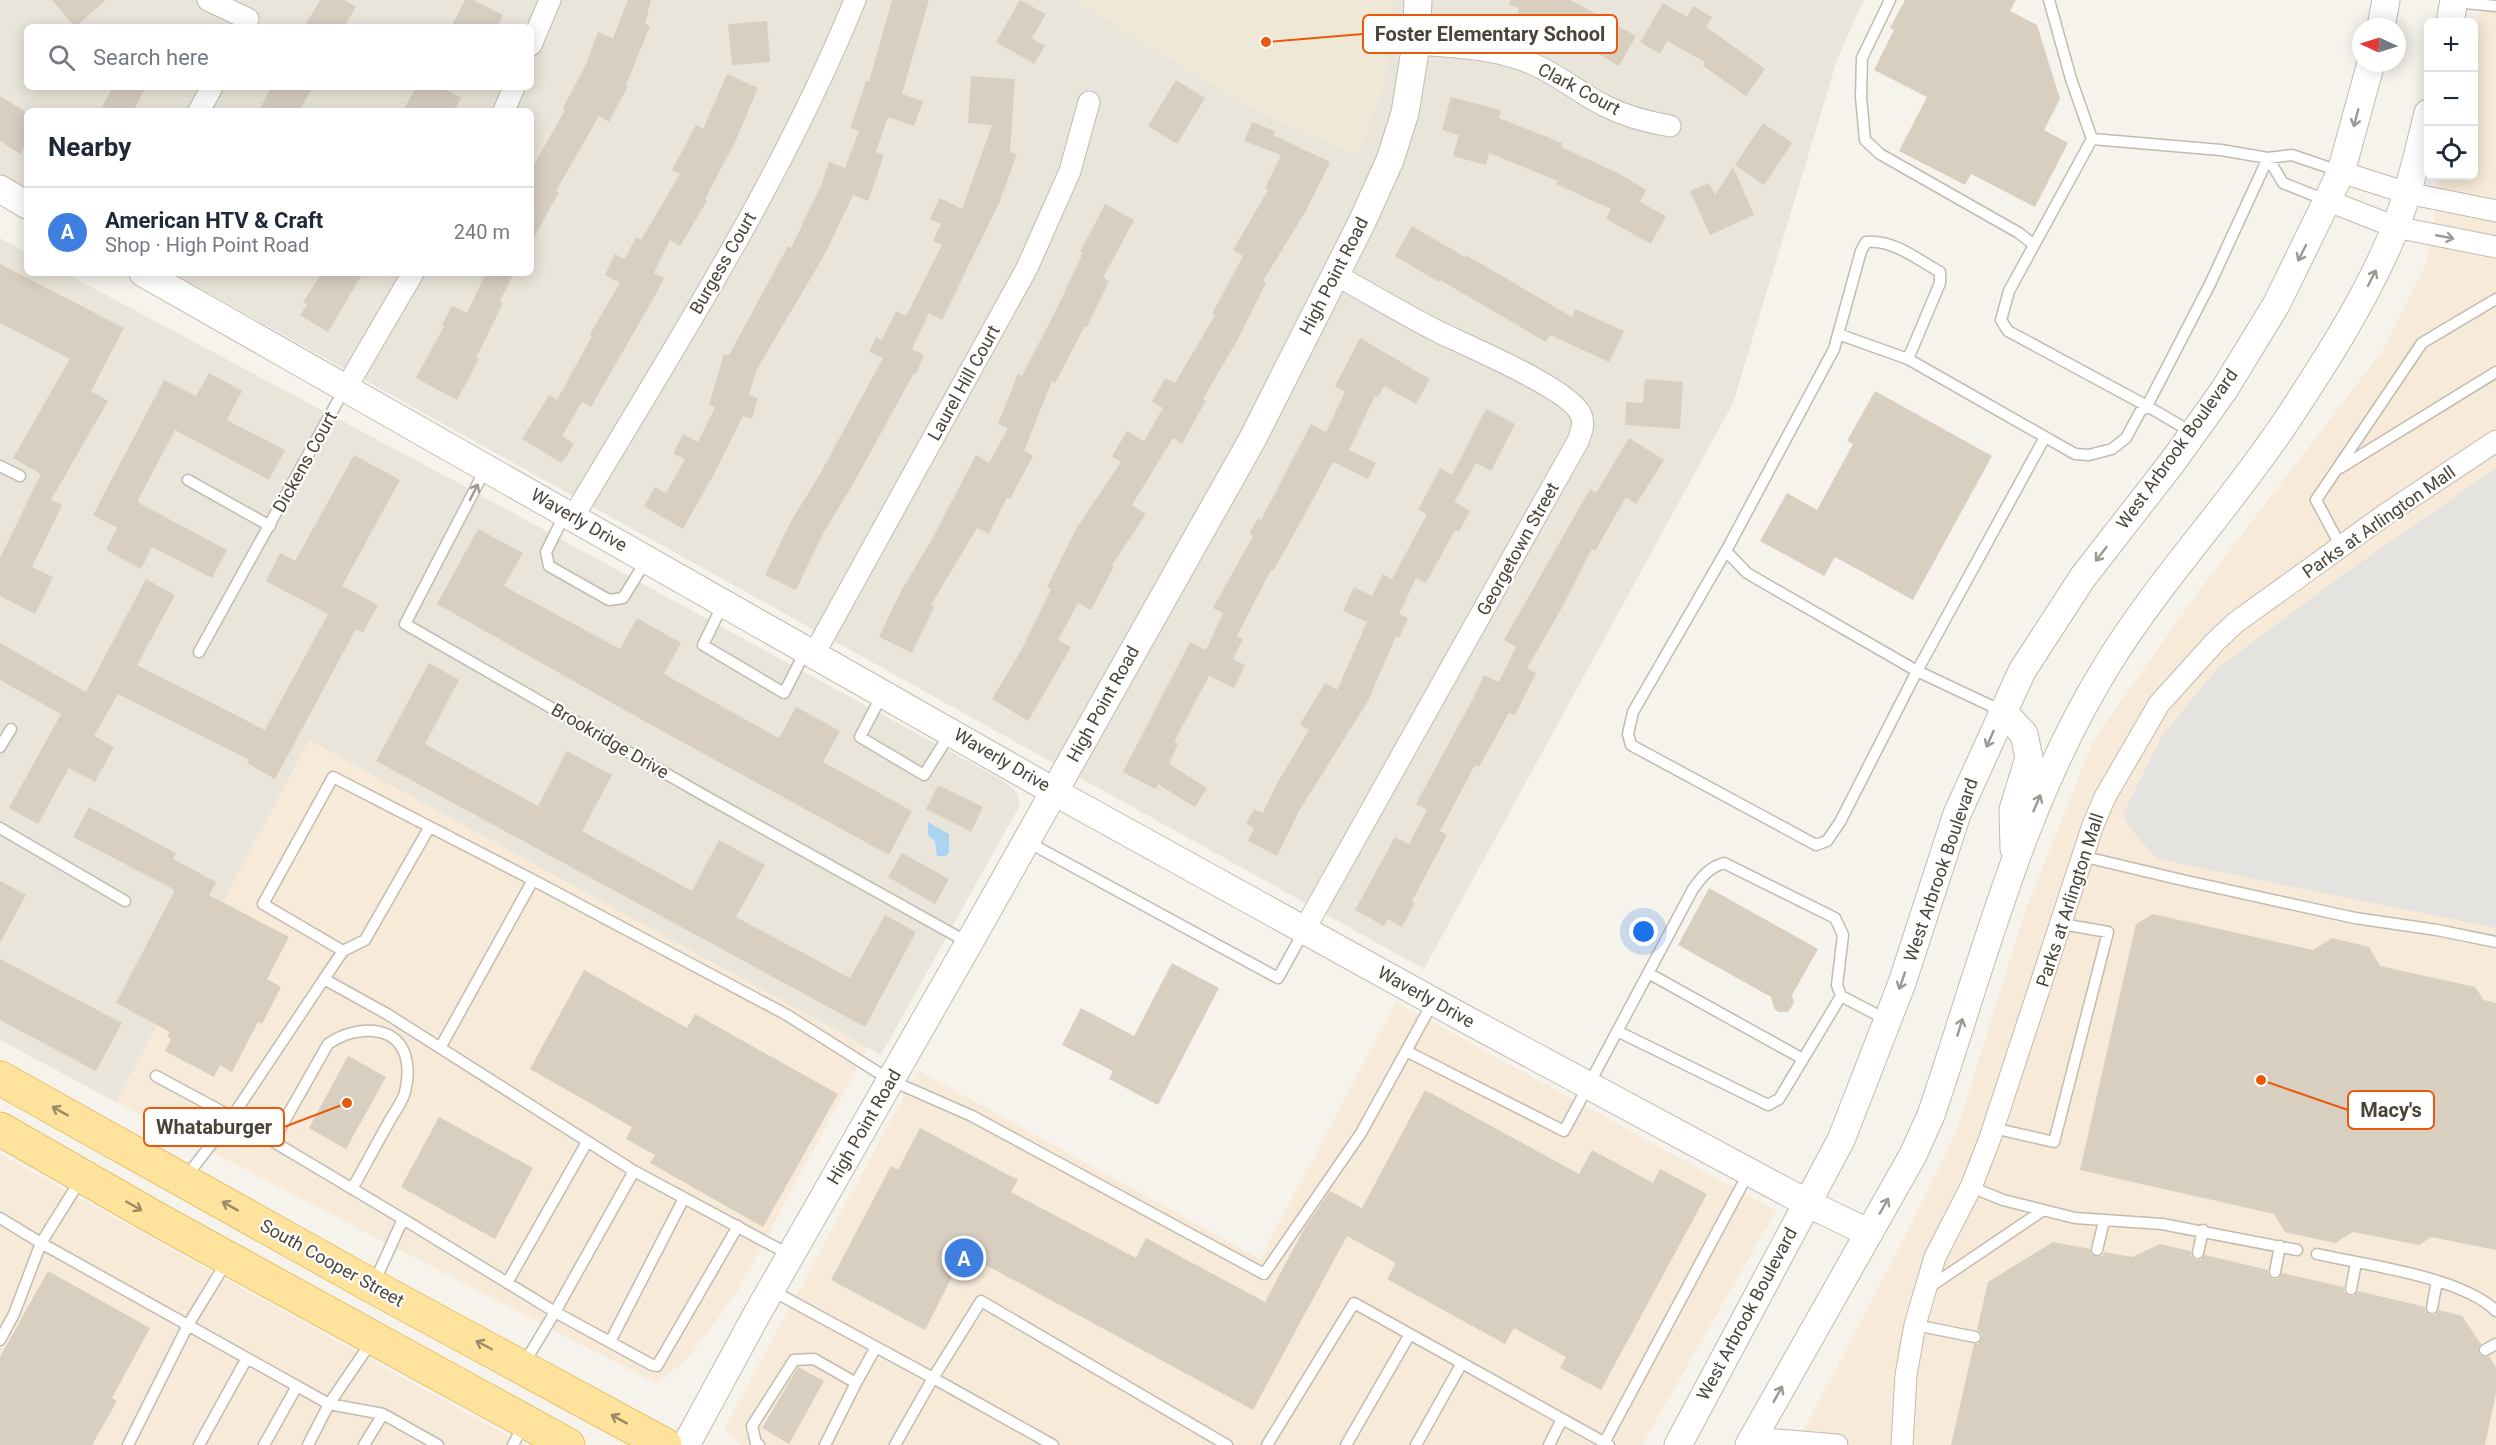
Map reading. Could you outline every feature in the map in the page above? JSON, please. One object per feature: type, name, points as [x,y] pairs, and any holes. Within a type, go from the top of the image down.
[{"type":"main road","name":"South Cooper Street","points":[[0,1078],[372,1286],[665,1445]]},
{"type":"main road","points":[[5,1132],[53,1134],[158,1186],[183,1180]]},
{"type":"main road","points":[[5,1132],[374,1338],[519,1433],[564,1444]]},
{"type":"main road","points":[[229,1259],[243,1249],[268,1249],[356,1290],[372,1286]]},
{"type":"street","points":[[208,0],[249,15]]},
{"type":"street","points":[[534,38],[550,0]]},
{"type":"street","name":"Burgess Court","points":[[570,515],[737,242],[828,65],[855,0]]},
{"type":"street","name":"High Point Road","points":[[686,1445],[790,1255],[969,943],[1252,440],[1362,222],[1390,160],[1405,113],[1416,44],[1418,0]]},
{"type":"street","points":[[2383,18],[2386,0]]},
{"type":"street","name":"Clark Court","points":[[1416,44],[1485,50],[1511,56],[1535,65],[1606,106],[1642,121],[1670,126]]},
{"type":"street","name":"West Arbrook Boulevard","points":[[1678,1445],[1841,1140],[1902,983],[1957,814],[2022,671],[2083,577],[2224,390],[2276,305],[2329,201],[2341,172],[2369,72]]},
{"type":"street","points":[[201,108],[210,90]]},
{"type":"street","points":[[505,108],[513,90]]},
{"type":"street","name":"Laurel Hill Court","points":[[810,652],[1027,268],[1070,171],[1089,102]]},
{"type":"street","points":[[1837,1445],[1751,1441],[1913,1155],[1931,1116],[2014,860],[2061,747],[2106,666],[2286,421],[2372,279],[2407,193],[2425,126]]},
{"type":"street","points":[[2341,172],[2407,193],[2496,211]]},
{"type":"street","points":[[0,189],[24,203]]},
{"type":"street","points":[[2329,201],[2395,227],[2496,247]]},
{"type":"street","name":"Georgetown Street","points":[[1304,930],[1578,441],[1583,428],[1581,414],[1570,401],[1544,384],[1437,331],[1334,274]]},
{"type":"street","name":"Waverly Drive","points":[[148,276],[1304,930],[1807,1203],[1869,1233]]},
{"type":"street","name":"Dickens Court","points":[[346,388],[411,276]]},
{"type":"street","name":"Parks at Arlington Mall","points":[[1902,1445],[1906,1375],[1915,1325],[1935,1257],[1971,1187],[1993,1128],[2061,924],[2081,856],[2104,797],[2159,704],[2235,623],[2496,441]]},
{"type":"street","points":[[2002,711],[2024,734],[2029,758],[2013,810],[2014,860]]},
{"type":"lane","points":[[1890,0],[1862,58],[1861,97],[1865,140],[1880,154],[2019,233],[2033,244]]},
{"type":"lane","points":[[2049,0],[2071,79],[2092,138],[2009,291],[2001,320],[2008,331],[2193,433]]},
{"type":"lane","points":[[2453,8],[2496,6]]},
{"type":"lane","points":[[2092,138],[2221,150],[2268,158],[2292,155],[2341,172]]},
{"type":"lane","points":[[2268,158],[2283,183],[2329,201]]},
{"type":"lane","points":[[1838,334],[1908,359],[2075,454],[2089,455],[2112,449],[2126,438],[2140,412],[2147,406],[2210,284],[2268,158]]},
{"type":"lane","points":[[1908,359],[1940,283],[1940,272],[1895,247],[1876,241],[1866,242],[1861,251],[1834,349],[1726,551],[1633,712],[1628,734],[1631,745],[1816,845],[1827,841],[1840,822],[1917,671],[2045,437]]},
{"type":"lane","points":[[2341,547],[2316,500],[2422,343],[2496,299]]},
{"type":"lane","points":[[2336,471],[2496,372]]},
{"type":"lane","name":"Dickens Court","points":[[199,652],[346,388]]},
{"type":"lane","name":"Brookridge Drive","points":[[486,467],[405,624],[705,796],[969,943]]},
{"type":"lane","points":[[2,471],[20,476]]},
{"type":"lane","points":[[188,480],[270,526]]},
{"type":"lane","points":[[570,515],[546,552],[549,566],[609,600],[623,598],[647,559]]},
{"type":"lane","points":[[1726,551],[1747,573],[1917,671],[2002,711]]},
{"type":"lane","points":[[724,602],[703,645],[784,693],[810,652]]},
{"type":"lane","points":[[883,693],[860,737],[924,775],[952,732]]},
{"type":"lane","points":[[0,747],[11,729]]},
{"type":"lane","points":[[343,951],[263,904],[333,777],[787,1015],[890,1080],[972,1116],[1263,1274],[1361,1133],[1434,1001]]},
{"type":"lane","points":[[0,828],[125,901]]},
{"type":"lane","points":[[183,1180],[232,1117],[343,951],[365,940],[429,828]]},
{"type":"lane","points":[[1026,841],[1278,978],[1304,930]]},
{"type":"lane","points":[[2081,856],[2355,918],[2438,930],[2496,942]]},
{"type":"lane","points":[[1406,1051],[1564,1131],[1693,889],[1705,873],[1714,866],[1724,863],[1835,918],[1843,935],[1837,985],[1841,996],[1887,1020]]},
{"type":"lane","points":[[440,1048],[533,880]]},
{"type":"lane","points":[[1993,1128],[2054,1142],[2108,932],[2061,924]]},
{"type":"lane","points":[[1648,973],[1803,1059]]},
{"type":"lane","points":[[324,979],[387,1014],[634,1171],[790,1255]]},
{"type":"lane","points":[[1617,1031],[1768,1105],[1779,1099],[1841,996]]},
{"type":"lane","points":[[273,1142],[328,1044],[340,1035],[364,1032],[379,1032],[393,1037],[405,1048],[408,1067],[405,1093],[352,1189]]},
{"type":"lane","points":[[156,1076],[232,1117],[555,1312],[657,1366],[738,1227]]},
{"type":"lane","points":[[507,1283],[587,1142]]},
{"type":"lane","points":[[522,1366],[634,1171]]},
{"type":"lane","points":[[1268,1445],[1354,1303],[1606,1444],[1750,1172]]},
{"type":"lane","points":[[0,1340],[14,1314],[41,1244],[83,1177]]},
{"type":"lane","points":[[1971,1187],[2003,1200],[2042,1211],[2104,1221],[2162,1224],[2203,1230],[2297,1250]]},
{"type":"lane","points":[[610,1342],[684,1198]]},
{"type":"lane","points":[[1926,1289],[2042,1211]]},
{"type":"lane","points":[[372,1286],[403,1220]]},
{"type":"lane","points":[[2097,1250],[2104,1221]]},
{"type":"lane","points":[[2,1223],[329,1404],[382,1414],[438,1445]]},
{"type":"lane","points":[[2198,1253],[2203,1230]]},
{"type":"lane","points":[[2275,1272],[2280,1246]]},
{"type":"lane","points":[[2318,1254],[2458,1287],[2486,1300],[2496,1311]]},
{"type":"lane","points":[[128,1445],[188,1325],[229,1259]]},
{"type":"lane","points":[[2350,1289],[2356,1263]]},
{"type":"lane","points":[[2432,1308],[2437,1281]]},
{"type":"lane","points":[[771,1290],[933,1378],[1046,1443]]},
{"type":"lane","points":[[895,1445],[981,1301],[1227,1445]]},
{"type":"lane","points":[[1915,1325],[1975,1337]]},
{"type":"lane","points":[[1346,1445],[1410,1334]]},
{"type":"lane","points":[[308,1445],[329,1404],[374,1338]]},
{"type":"lane","points":[[2485,1350],[2496,1344]]},
{"type":"lane","points":[[825,1445],[876,1347]]},
{"type":"lane","points":[[199,1445],[247,1358]]},
{"type":"lane","points":[[759,1445],[756,1443],[752,1426],[794,1359],[814,1359],[856,1383]]},
{"type":"lane","points":[[1416,1445],[1462,1363]]},
{"type":"lane","points":[[264,1445],[297,1386]]},
{"type":"lane","points":[[364,1445],[382,1414]]},
{"type":"lane","points":[[1549,1445],[1562,1419]]},
{"type":"shaded area","points":[[0,0],[1864,0],[1838,57],[1733,403],[1424,969],[177,276],[534,276],[534,108],[24,108],[24,191],[0,178]]},
{"type":"shaded area","points":[[1075,0],[1393,0],[1385,84],[1357,155],[1252,109]]},
{"type":"shaded area","points":[[2481,0],[2496,0],[2496,1445],[1796,1445],[1905,1237],[1956,1133],[2025,912],[2093,741],[2201,588],[2383,350],[2427,261],[2439,180],[2478,180],[2478,18]]},
{"type":"shaded area","points":[[0,238],[24,251],[24,276],[71,276],[449,478],[1004,781],[1017,793],[1020,805],[881,1055],[310,741],[116,1102],[0,1040]]},
{"type":"shaded area","points":[[2496,468],[2496,928],[2157,859],[2129,827],[2123,814],[2161,737],[2218,668],[2344,574]]},
{"type":"shaded area","points":[[309,740],[868,1048],[739,1289],[689,1357],[657,1384],[116,1102]]},
{"type":"shaded area","points":[[1396,1002],[1776,1211],[1642,1445],[741,1445],[724,1429],[918,1070],[1260,1259]]},
{"type":"shaded area","points":[[0,1154],[524,1445],[0,1445]]},
{"type":"water","points":[[928,822],[949,834],[949,852],[946,856],[937,856],[935,841],[928,835]]},
{"type":"building","points":[[52,0],[106,0],[78,24],[72,24]]},
{"type":"building","points":[[320,0],[344,0],[356,7],[346,24],[306,24]]},
{"type":"building","points":[[465,0],[473,0],[503,15],[498,24],[453,24]]},
{"type":"building","points":[[628,0],[651,0],[645,24],[650,26],[626,85],[628,86],[609,122],[599,116],[556,191],[559,192],[534,238],[534,165],[565,110],[563,108],[586,64],[598,32],[613,38]]},
{"type":"building","points":[[892,0],[929,0],[902,94],[923,101],[914,126],[888,117],[876,152],[884,155],[868,201],[853,195],[825,254],[757,369],[749,395],[758,398],[752,419],[743,416],[683,529],[644,506],[655,487],[666,493],[685,459],[673,454],[683,434],[698,442],[715,407],[709,405],[724,354],[729,355],[788,246],[791,248],[822,183],[829,162],[845,168],[859,131],[850,128],[866,81],[869,82]]},
{"type":"building","points":[[1020,0],[1046,14],[1032,38],[1045,46],[1034,64],[996,42]]},
{"type":"building","points":[[1510,0],[1571,0],[1636,36],[1619,66],[1572,39],[1580,25],[1539,13],[1535,26],[1516,21],[1519,8],[1509,5]]},
{"type":"building","points":[[1905,0],[2016,0],[2010,11],[2037,25],[2060,99],[2044,130],[2068,143],[2035,207],[1971,174],[1965,185],[1899,151],[1927,97],[1874,70],[1894,30],[1890,28]]},
{"type":"building","points":[[1663,3],[1687,17],[1693,6],[1712,17],[1706,27],[1765,69],[1746,96],[1703,66],[1705,62],[1667,41],[1660,54],[1640,42]]},
{"type":"building","points":[[767,21],[770,62],[732,65],[728,24]]},
{"type":"building","points":[[727,74],[758,88],[735,142],[705,199],[707,201],[680,246],[670,240],[654,273],[664,278],[656,294],[591,407],[582,402],[562,436],[574,444],[562,463],[522,439],[549,395],[557,400],[592,336],[590,334],[620,283],[605,275],[615,254],[625,259],[636,237],[641,240],[680,174],[672,170],[696,125],[703,129]]},
{"type":"building","points":[[971,76],[1015,79],[1010,152],[1017,154],[1000,201],[942,320],[929,313],[912,349],[924,355],[916,374],[914,373],[822,535],[796,590],[765,575],[790,523],[820,474],[883,358],[869,352],[876,337],[882,340],[896,311],[906,316],[942,245],[933,241],[941,224],[930,219],[940,198],[962,209],[992,125],[968,123]]},
{"type":"building","points":[[1176,80],[1205,98],[1177,144],[1148,126]]},
{"type":"building","points":[[111,90],[144,90],[135,108],[102,108]]},
{"type":"building","points":[[270,90],[311,90],[301,108],[260,108]]},
{"type":"building","points":[[414,90],[446,90],[461,98],[456,108],[405,108]]},
{"type":"building","points":[[0,96],[24,111],[24,147],[20,154],[0,141]]},
{"type":"building","points":[[1451,97],[1501,110],[1499,118],[1562,143],[1561,147],[1620,174],[1646,190],[1640,202],[1666,216],[1651,244],[1606,219],[1611,209],[1556,184],[1558,181],[1489,153],[1486,165],[1453,156],[1459,135],[1442,130]]},
{"type":"building","points":[[1252,122],[1275,131],[1273,135],[1330,162],[1307,209],[1263,281],[1266,283],[1238,339],[1203,399],[1206,400],[1182,444],[1173,438],[1132,505],[1146,514],[1112,565],[1114,566],[1091,610],[1078,603],[1058,640],[1071,647],[1028,721],[992,699],[1023,647],[1051,589],[1047,587],[1076,529],[1121,462],[1112,456],[1127,431],[1144,441],[1163,408],[1152,402],[1165,378],[1175,383],[1215,315],[1212,314],[1243,256],[1233,250],[1268,190],[1265,188],[1281,155],[1244,141]]},
{"type":"building","points":[[1763,123],[1792,143],[1764,185],[1735,165]]},
{"type":"building","points":[[1733,167],[1754,215],[1710,235],[1690,191],[1709,183],[1715,195]]},
{"type":"building","points":[[1105,204],[1134,220],[1103,278],[1109,281],[1087,327],[1085,326],[1055,383],[1052,381],[1024,451],[1033,456],[1010,499],[1007,497],[989,534],[977,528],[931,605],[934,607],[912,653],[879,637],[901,591],[931,541],[976,455],[989,463],[1008,428],[998,424],[1018,374],[1022,376],[1057,308],[1083,253],[1080,252]]},
{"type":"building","points":[[1412,226],[1572,317],[1575,309],[1624,331],[1609,362],[1550,335],[1546,342],[1395,256]]},
{"type":"building","points":[[0,264],[124,328],[91,391],[108,401],[51,500],[62,505],[32,567],[53,577],[35,614],[0,596],[0,558],[41,474],[13,458],[70,359],[0,323]]},
{"type":"building","points":[[320,276],[361,276],[328,332],[300,315],[307,305],[303,302]]},
{"type":"building","points":[[485,276],[512,276],[500,301],[503,303],[476,358],[479,359],[457,400],[416,378],[452,306],[467,313]]},
{"type":"building","points":[[1360,338],[1430,379],[1416,404],[1384,386],[1378,397],[1375,396],[1349,450],[1376,463],[1368,479],[1333,462],[1273,571],[1271,570],[1237,636],[1243,639],[1233,659],[1245,665],[1234,688],[1209,676],[1174,742],[1178,744],[1169,764],[1207,788],[1195,807],[1158,784],[1156,789],[1123,772],[1190,642],[1206,650],[1223,613],[1213,608],[1253,536],[1249,534],[1258,518],[1261,520],[1311,424],[1326,432],[1345,392],[1335,386]]},
{"type":"building","points":[[209,373],[242,391],[227,420],[285,450],[269,480],[175,430],[137,502],[227,550],[212,578],[152,547],[141,569],[106,550],[117,528],[93,515],[164,380],[196,396]]},
{"type":"building","points":[[1645,379],[1683,382],[1680,429],[1625,425],[1626,402],[1643,403]]},
{"type":"building","points":[[1875,391],[1992,456],[1913,600],[1835,557],[1824,576],[1760,541],[1787,493],[1817,510],[1853,444],[1847,441]]},
{"type":"building","points":[[1486,409],[1515,424],[1491,471],[1476,463],[1454,502],[1470,511],[1459,532],[1455,530],[1426,583],[1416,578],[1399,614],[1408,618],[1399,638],[1396,636],[1368,701],[1299,811],[1277,856],[1248,841],[1254,828],[1246,824],[1254,809],[1263,813],[1276,785],[1309,730],[1300,724],[1325,683],[1337,690],[1367,622],[1343,611],[1354,587],[1372,596],[1383,574],[1392,579],[1427,514],[1418,510],[1440,468],[1452,475]]},
{"type":"building","points":[[1629,438],[1664,460],[1636,504],[1626,497],[1595,551],[1592,549],[1527,668],[1536,673],[1515,715],[1509,713],[1479,767],[1475,765],[1440,831],[1447,835],[1412,901],[1415,903],[1402,927],[1388,919],[1384,926],[1355,910],[1395,837],[1409,844],[1427,810],[1416,804],[1484,675],[1499,682],[1516,647],[1504,640],[1590,489],[1596,493]]},
{"type":"building","points":[[354,455],[400,480],[342,586],[378,605],[363,633],[356,629],[275,779],[247,763],[249,760],[118,694],[94,736],[114,747],[95,782],[69,768],[38,824],[9,808],[61,714],[0,680],[0,643],[86,692],[146,579],[175,595],[137,665],[265,730],[328,614],[266,581],[280,553],[295,561]]},
{"type":"building","points":[[478,529],[523,553],[504,586],[620,649],[637,618],[681,643],[664,674],[779,738],[796,707],[840,731],[823,762],[912,811],[889,855],[437,604]]},
{"type":"building","points":[[429,663],[459,680],[425,744],[538,806],[567,751],[612,775],[582,831],[692,891],[719,840],[765,865],[736,917],[850,978],[885,915],[916,932],[865,1027],[376,761]]},
{"type":"building","points":[[938,785],[983,807],[971,832],[926,809]]},
{"type":"building","points":[[89,807],[176,853],[173,859],[216,882],[209,895],[289,937],[267,979],[281,987],[262,1024],[258,1022],[232,1072],[220,1065],[214,1077],[165,1051],[171,1039],[167,1036],[170,1032],[116,1003],[175,890],[73,837]]},
{"type":"building","points":[[902,853],[949,879],[935,904],[888,877]]},
{"type":"building","points":[[0,881],[26,895],[0,943]]},
{"type":"building","points":[[1709,888],[1818,949],[1792,995],[1794,1003],[1788,1012],[1778,1012],[1774,1008],[1771,997],[1678,945]]},
{"type":"building","points":[[2153,914],[2313,950],[2332,938],[2369,947],[2380,966],[2475,987],[2484,1000],[2496,1003],[2496,1250],[2431,1237],[2419,1245],[2353,1232],[2335,1243],[2285,1232],[2274,1214],[2080,1170],[2136,924]]},
{"type":"building","points":[[0,959],[122,1023],[96,1071],[0,1020]]},
{"type":"building","points":[[1172,963],[1219,988],[1158,1105],[1109,1079],[1113,1071],[1062,1045],[1081,1008],[1134,1036]]},
{"type":"building","points":[[584,970],[687,1028],[695,1014],[838,1094],[763,1227],[650,1163],[655,1155],[626,1139],[632,1127],[530,1069]]},
{"type":"building","points":[[348,1056],[386,1077],[346,1149],[309,1128]]},
{"type":"building","points":[[1425,1090],[1579,1174],[1592,1150],[1653,1183],[1660,1169],[1707,1194],[1601,1390],[1560,1368],[1566,1357],[1514,1328],[1505,1344],[1387,1279],[1396,1263],[1347,1236],[1253,1410],[984,1264],[954,1273],[925,1330],[831,1280],[891,1166],[898,1170],[920,1128],[1018,1180],[1011,1192],[1136,1258],[1146,1238],[1265,1302],[1304,1229],[1330,1191],[1362,1208]]},
{"type":"building","points":[[439,1117],[533,1168],[495,1239],[401,1187]]},
{"type":"building","points":[[2053,1242],[2090,1249],[2091,1255],[2096,1257],[2102,1256],[2104,1252],[2132,1257],[2160,1244],[2191,1251],[2191,1256],[2196,1260],[2201,1260],[2205,1255],[2268,1270],[2268,1275],[2273,1279],[2278,1279],[2282,1273],[2344,1287],[2344,1292],[2349,1296],[2354,1296],[2358,1291],[2425,1307],[2425,1311],[2430,1315],[2435,1315],[2439,1310],[2462,1316],[2481,1344],[2478,1349],[2479,1354],[2484,1357],[2489,1356],[2496,1367],[2496,1393],[2485,1445],[1951,1445],[1974,1344],[1978,1344],[1982,1339],[1982,1334],[1977,1330],[1988,1282]]},
{"type":"building","points":[[48,1271],[150,1328],[112,1398],[117,1401],[92,1445],[0,1445],[0,1357]]},
{"type":"building","points":[[798,1367],[824,1381],[789,1444],[762,1428]]},
{"type":"place","name":"Foster Elementary School","points":[[1266,42]]},
{"type":"place","name":"Macy's","points":[[2261,1080]]},
{"type":"place","name":"Whataburger","points":[[347,1103]]},
{"type":"place","name":"American HTV & Craft","points":[[964,1258]]}]
